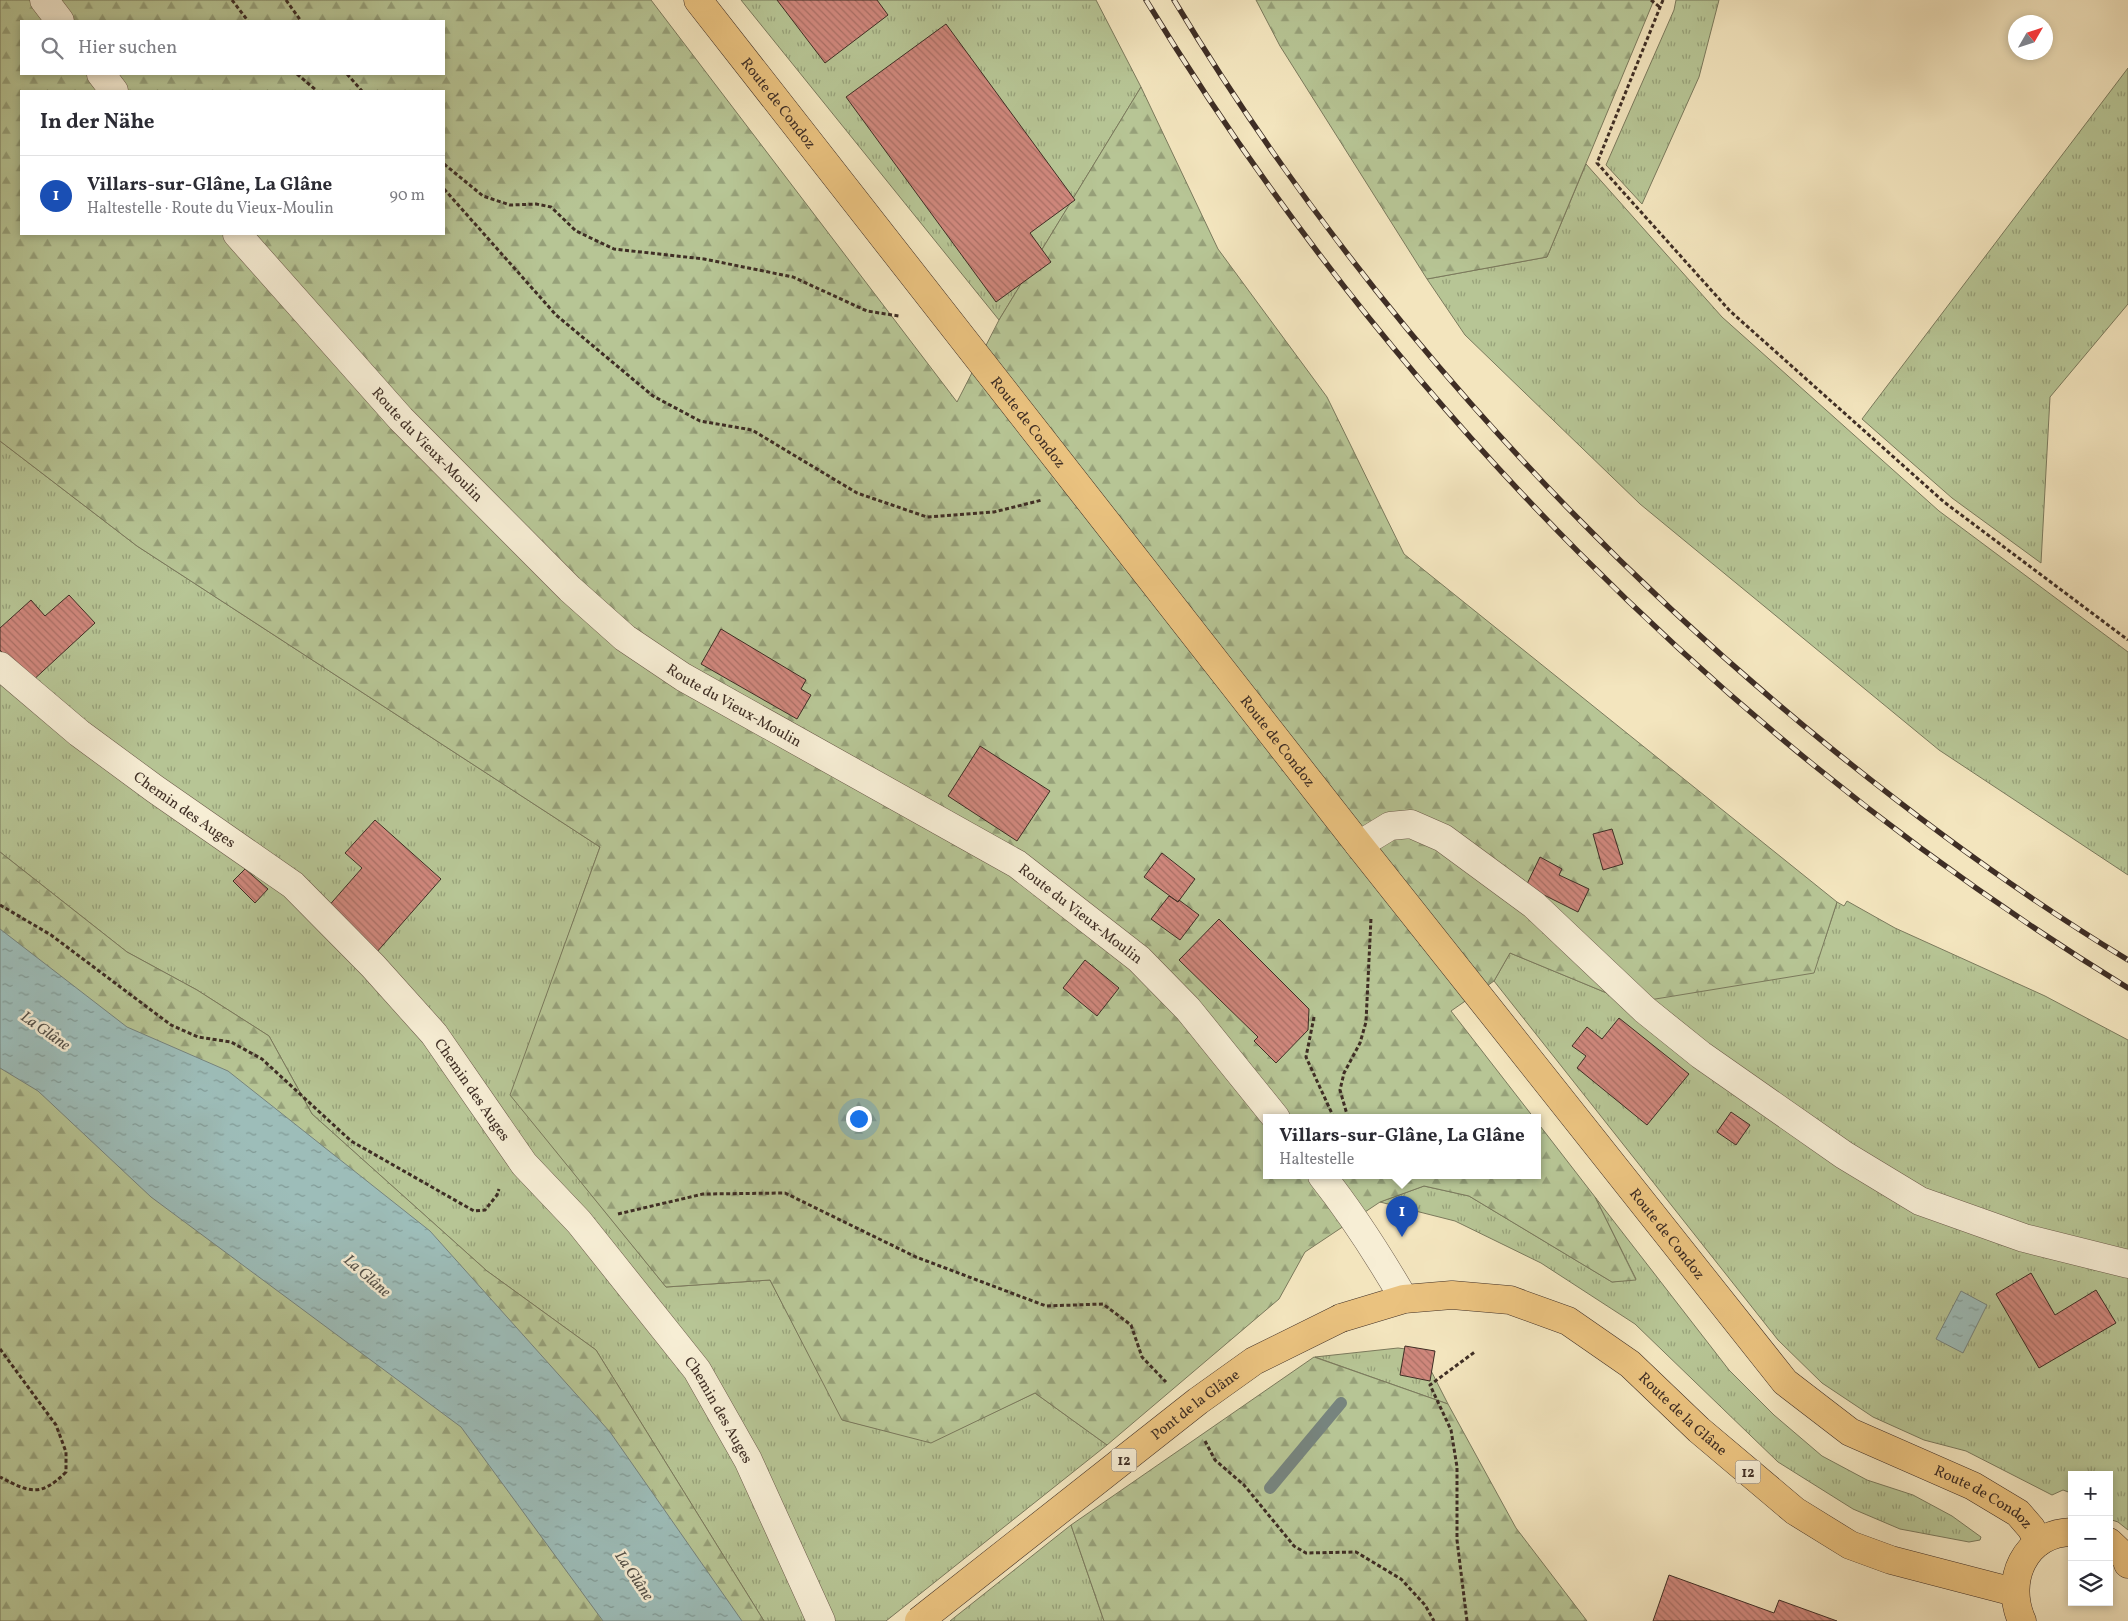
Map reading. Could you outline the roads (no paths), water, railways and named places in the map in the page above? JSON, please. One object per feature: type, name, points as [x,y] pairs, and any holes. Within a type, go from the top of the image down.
[{"type":"main road","name":"Route de Condoz","points":[[698,0],[1077,482],[1359,845],[1786,1382],[1850,1432],[1973,1486],[2018,1513],[2031,1528],[2039,1542]]},
{"type":"main road","name":"Route de la Glâne","points":[[1341,1318],[1404,1299],[1452,1295],[1510,1300],[1568,1321],[1630,1364],[1699,1430],[1795,1511],[1850,1545],[1891,1560],[2014,1592]]},
{"type":"main road","name":"Pont de la Glâne","points":[[920,1621],[1198,1401],[1254,1361],[1341,1318]]},
{"type":"main road","points":[[2022,1621],[2016,1608],[2014,1592],[2020,1564],[2039,1542],[2061,1532],[2068,1532]]},
{"type":"main road","points":[[2113,1546],[2126,1558],[2128,1564]]},
{"type":"street","points":[[44,0],[59,20]]},
{"type":"street","points":[[102,75],[113,90]]},
{"type":"street","name":"Route du Vieux-Moulin","points":[[238,235],[401,419],[570,589],[625,638],[683,677],[1017,864],[1138,959],[1188,1009],[1273,1114]]},
{"type":"street","name":"Chemin des Auges","points":[[0,666],[79,733],[147,784],[293,885],[372,966],[434,1034],[524,1164],[579,1222],[697,1370],[748,1460],[820,1621]]},
{"type":"street","points":[[1359,845],[1390,826],[1411,824],[1443,838],[1534,905],[1645,1010],[1701,1055],[1844,1155],[1920,1201],[2024,1238],[2128,1264]]},
{"type":"street","points":[[1324,1179],[1366,1235],[1404,1299]]},
{"type":"water","name":"La Glâne","points":[[0,929],[127,1027],[228,1071],[430,1231],[610,1432],[742,1621],[603,1621],[461,1427],[151,1197],[38,1091],[0,1068]]},
{"type":"water","points":[[1961,1291],[1987,1305],[1963,1353],[1936,1339]]},
{"type":"waterway","points":[[1270,1488],[1341,1403]]},
{"type":"railway","points":[[1146,0],[1242,147],[1346,289],[1458,424],[1578,552],[1706,673],[1840,786],[1981,891],[2128,988]]},
{"type":"railway","points":[[1174,0],[1241,106],[1313,208],[1389,307],[1470,403],[1555,495],[1644,584],[1736,668],[1832,749],[1903,805],[2013,886],[2128,960]]},
{"type":"place","name":"Villars-sur-Glâne, La Glâne","points":[[1402,1237]]}]
